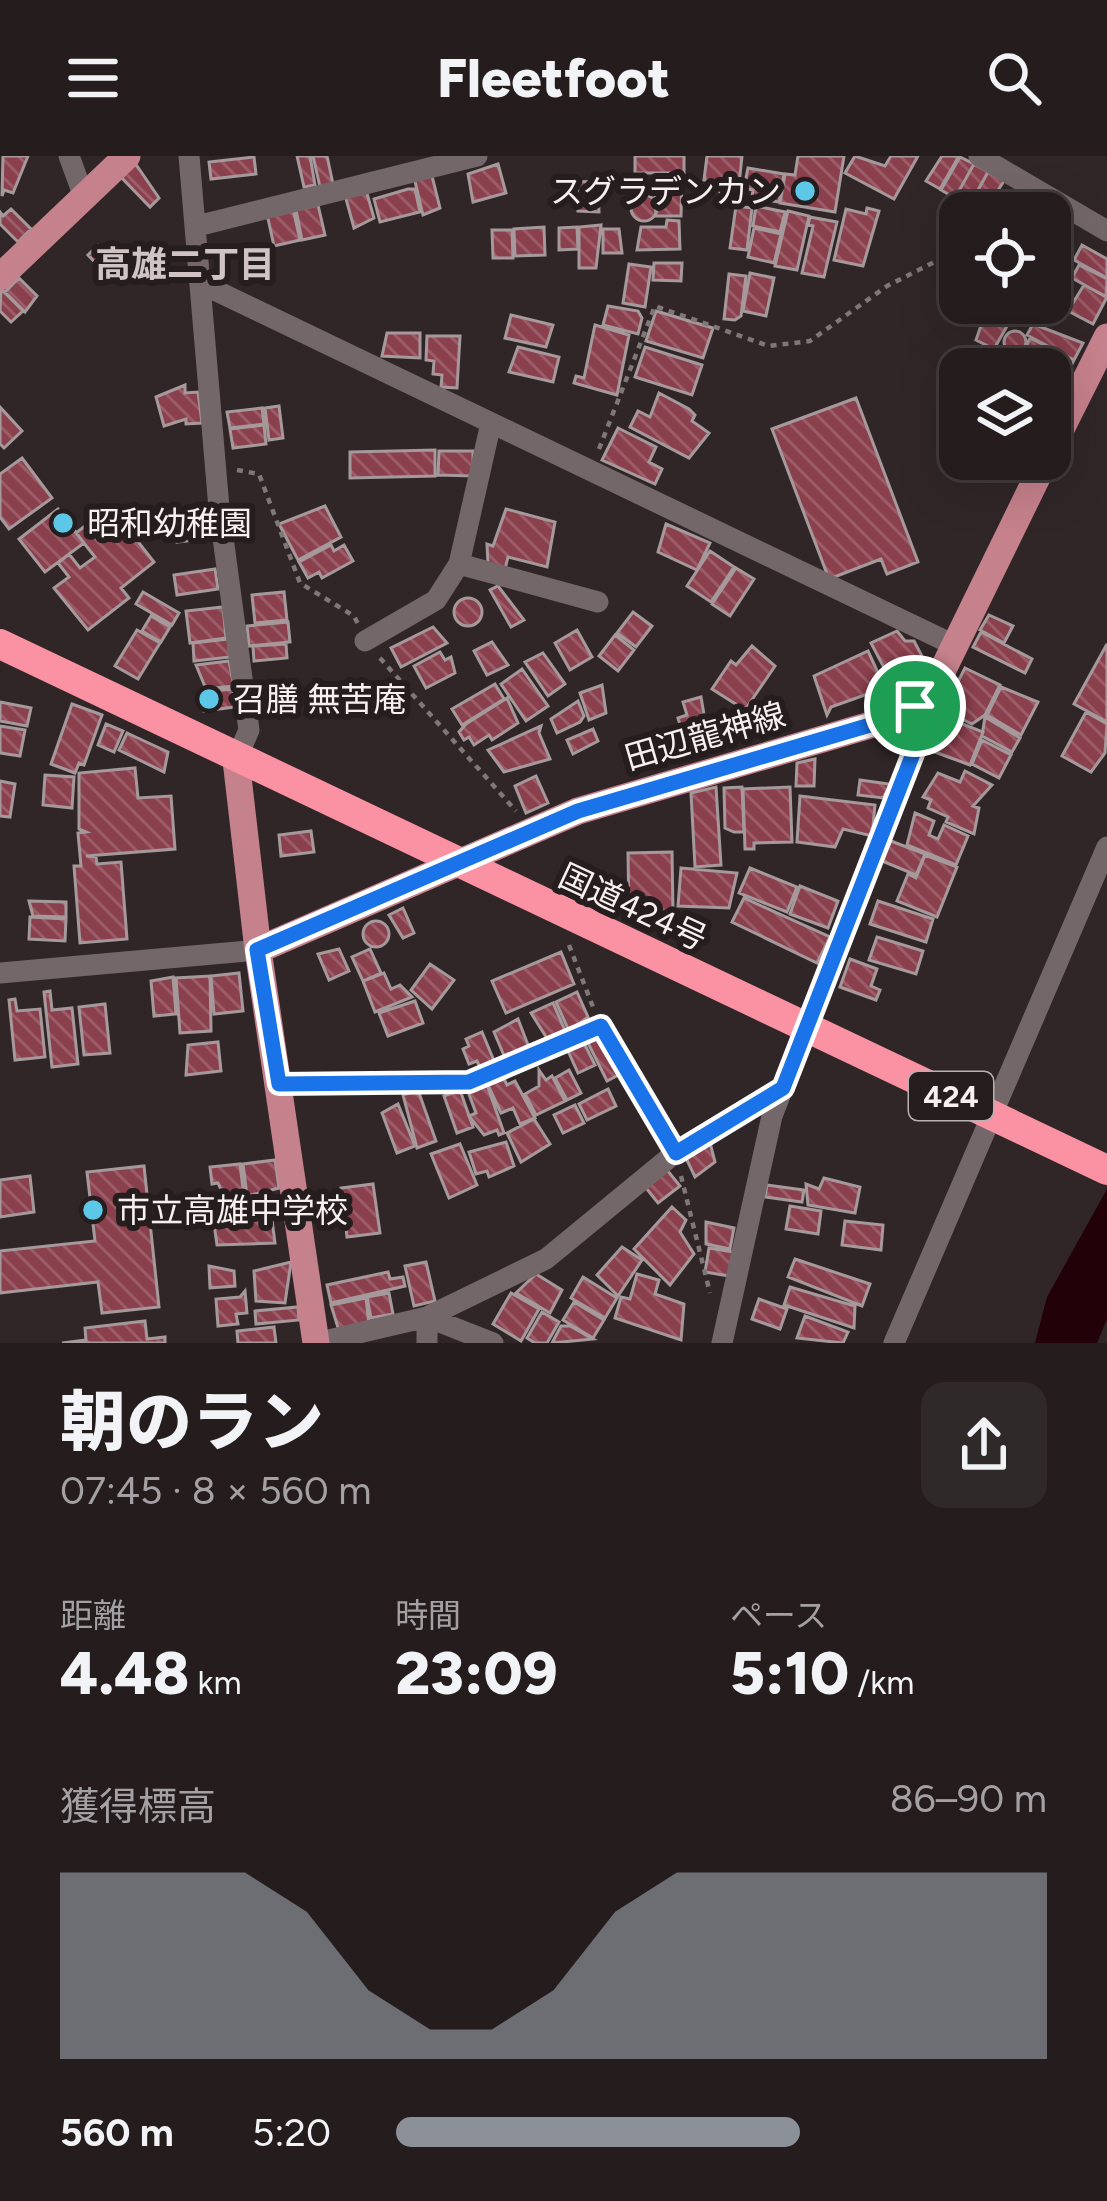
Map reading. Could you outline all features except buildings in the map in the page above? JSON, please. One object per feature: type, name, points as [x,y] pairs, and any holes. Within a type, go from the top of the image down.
[{"type":"highway","name":"国道424号","points":[[0,644],[236,760],[1107,1169]]},
{"type":"main road","points":[[0,277],[127,156]]},
{"type":"main road","points":[[1071,409],[1107,337]]},
{"type":"main road","points":[[915,706],[932,692],[1036,480]]},
{"type":"main road","name":"田辺龍神線","points":[[257,950],[578,811],[894,718],[915,706]]},
{"type":"main road","points":[[236,760],[257,950],[316,1343]]},
{"type":"street","points":[[69,156],[84,197]]},
{"type":"street","points":[[189,156],[219,508],[248,730],[236,760]]},
{"type":"street","points":[[196,226],[477,156]]},
{"type":"street","points":[[979,156],[1107,231]]},
{"type":"street","points":[[202,284],[954,645]]},
{"type":"street","points":[[365,641],[436,600],[459,564],[491,423]]},
{"type":"street","points":[[459,564],[598,602]]},
{"type":"street","points":[[725,1332],[772,1116],[916,746],[915,706]]},
{"type":"street","points":[[894,1343],[1107,847]]},
{"type":"street","points":[[0,973],[257,950]]},
{"type":"street","points":[[279,1084],[469,1082],[601,1026]]},
{"type":"street","points":[[316,1343],[428,1317],[545,1259],[676,1153],[783,1088]]},
{"type":"street","points":[[427,1343],[428,1317]]},
{"type":"street","points":[[428,1317],[493,1343]]},
{"type":"path","points":[[590,471],[655,306],[769,346],[810,341],[887,286],[939,260]]},
{"type":"path","points":[[122,521],[219,508]]},
{"type":"path","points":[[556,911],[601,1026],[676,1153],[702,1270],[725,1332]]},
{"type":"shaded area","points":[[1107,1189],[1107,1319],[1097,1343],[1035,1343],[1047,1297]]},
{"type":"place","name":"スグラデンカン","points":[[805,191]]},
{"type":"place","name":"昭和幼稚園","points":[[63,523]]},
{"type":"place","name":"召膳 無苦庵","points":[[209,699]]},
{"type":"place","name":"市立高雄中学校","points":[[93,1210]]},
{"type":"district","name":"高雄二丁目","points":[[185,264]]},
{"type":"route","points":[[915,706],[916,746],[783,1088],[760,1107],[676,1153],[601,1026],[469,1082],[279,1084],[257,950],[578,811],[894,718],[915,706]]}]
